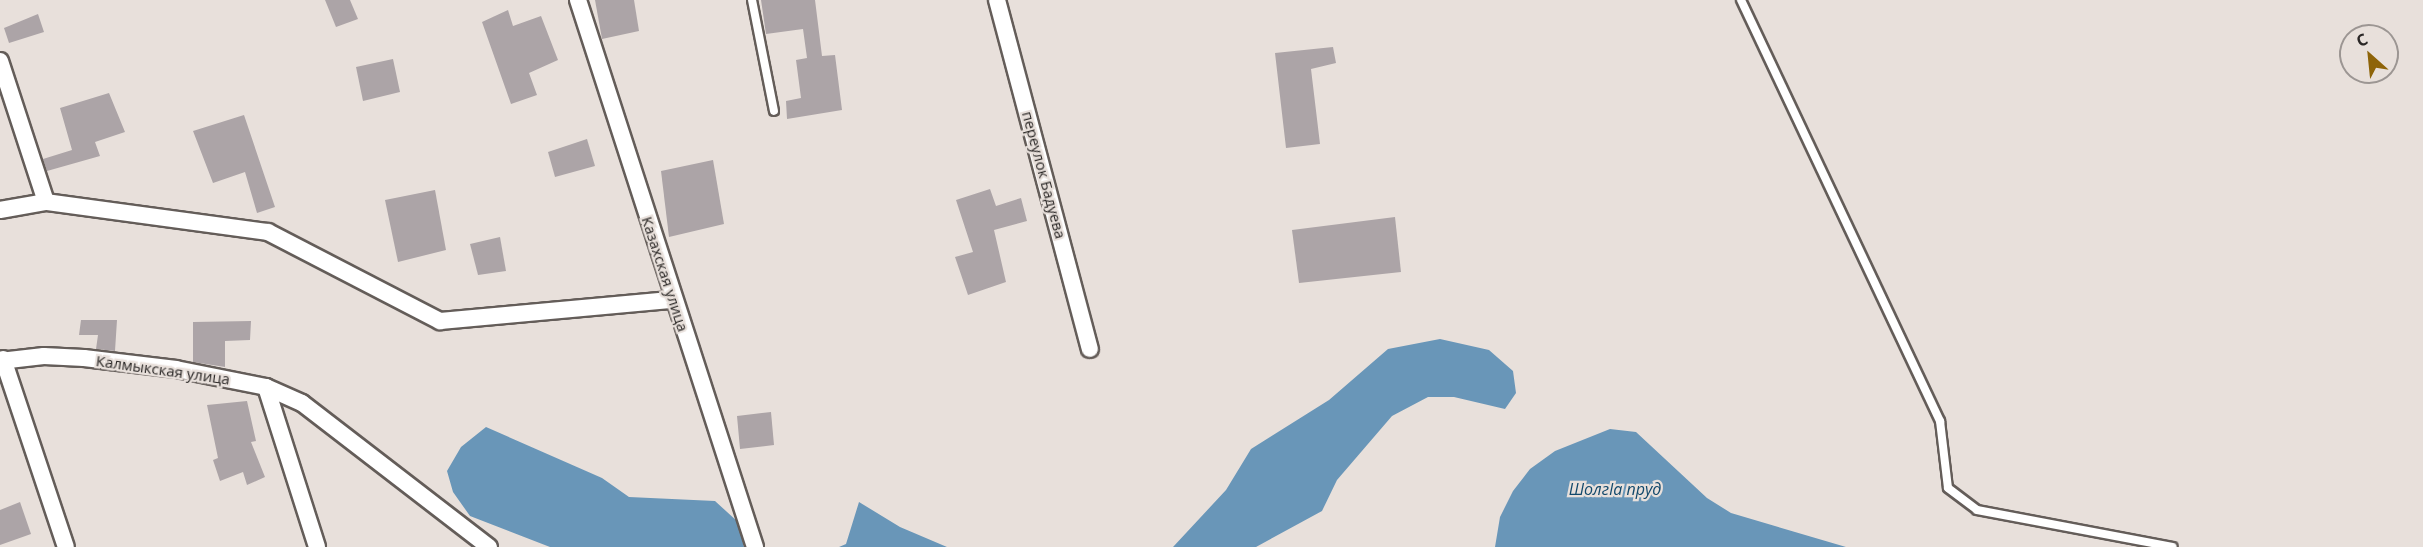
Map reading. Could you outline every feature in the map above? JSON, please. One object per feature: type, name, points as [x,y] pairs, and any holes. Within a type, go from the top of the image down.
[{"type":"street","name":"Казахская улица","points":[[578,0],[673,300],[755,547]]},
{"type":"street","name":"переулок Бадуева","points":[[997,0],[1090,349]]},
{"type":"street","points":[[0,61],[46,202]]},
{"type":"street","points":[[0,210],[46,202],[268,232],[440,321],[673,300]]},
{"type":"street","name":"Калмыкская улица","points":[[2,360],[44,356],[95,360],[176,369],[266,387],[302,403],[489,547]]},
{"type":"street","points":[[2,360],[66,547]]},
{"type":"street","points":[[266,387],[317,547]]},
{"type":"lane","points":[[752,0],[774,111]]},
{"type":"lane","points":[[1741,0],[1940,421],[1948,488],[1977,510],[2173,547]]},
{"type":"water","points":[[1440,339],[1489,350],[1513,371],[1516,393],[1505,409],[1454,397],[1428,397],[1392,416],[1337,480],[1322,511],[1256,547],[1173,547],[1226,490],[1251,449],[1329,400],[1388,349]]},
{"type":"water","points":[[486,427],[602,478],[629,497],[715,501],[738,522],[744,547],[550,547],[470,516],[453,492],[447,471],[461,447]]},
{"type":"water","name":"ШолгIа пруд","points":[[1610,429],[1636,432],[1707,498],[1731,513],[1846,547],[1495,547],[1500,517],[1513,491],[1530,469],[1555,451]]},
{"type":"water","points":[[859,502],[900,527],[947,547],[839,547],[846,544]]},
{"type":"building","points":[[325,0],[350,0],[358,19],[336,27]]},
{"type":"building","points":[[595,0],[634,0],[639,31],[602,39]]},
{"type":"building","points":[[761,0],[815,0],[822,56],[835,55],[842,110],[787,119],[786,101],[801,98],[796,60],[807,58],[803,29],[766,34]]},
{"type":"building","points":[[508,10],[513,26],[541,16],[558,60],[529,73],[537,95],[511,104],[482,22]]},
{"type":"building","points":[[38,14],[44,32],[9,43],[4,28]]},
{"type":"building","points":[[1333,47],[1336,63],[1311,69],[1320,144],[1286,148],[1275,53]]},
{"type":"building","points":[[393,59],[400,92],[363,101],[356,67]]},
{"type":"building","points":[[109,93],[125,132],[95,142],[100,156],[47,171],[43,159],[72,150],[60,108]]},
{"type":"building","points":[[244,115],[275,207],[257,213],[245,172],[213,183],[193,131]]},
{"type":"building","points":[[587,139],[595,166],[555,177],[548,152]]},
{"type":"building","points":[[713,160],[724,224],[669,237],[661,171]]},
{"type":"building","points":[[990,189],[996,206],[1021,198],[1027,221],[994,230],[1006,282],[968,295],[955,257],[973,252],[956,200]]},
{"type":"building","points":[[435,190],[446,250],[398,262],[385,200]]},
{"type":"building","points":[[1395,217],[1401,272],[1299,283],[1292,230]]},
{"type":"building","points":[[500,237],[506,271],[478,275],[470,244]]},
{"type":"building","points":[[81,320],[117,320],[115,351],[96,349],[98,335],[79,335]]},
{"type":"building","points":[[251,321],[250,340],[225,341],[225,367],[193,362],[193,322]]},
{"type":"building","points":[[247,401],[256,441],[251,442],[265,477],[247,485],[243,472],[220,481],[213,460],[218,458],[207,405]]},
{"type":"building","points":[[771,412],[774,445],[740,449],[737,416]]},
{"type":"building","points":[[20,502],[31,534],[0,545],[0,510]]}]
